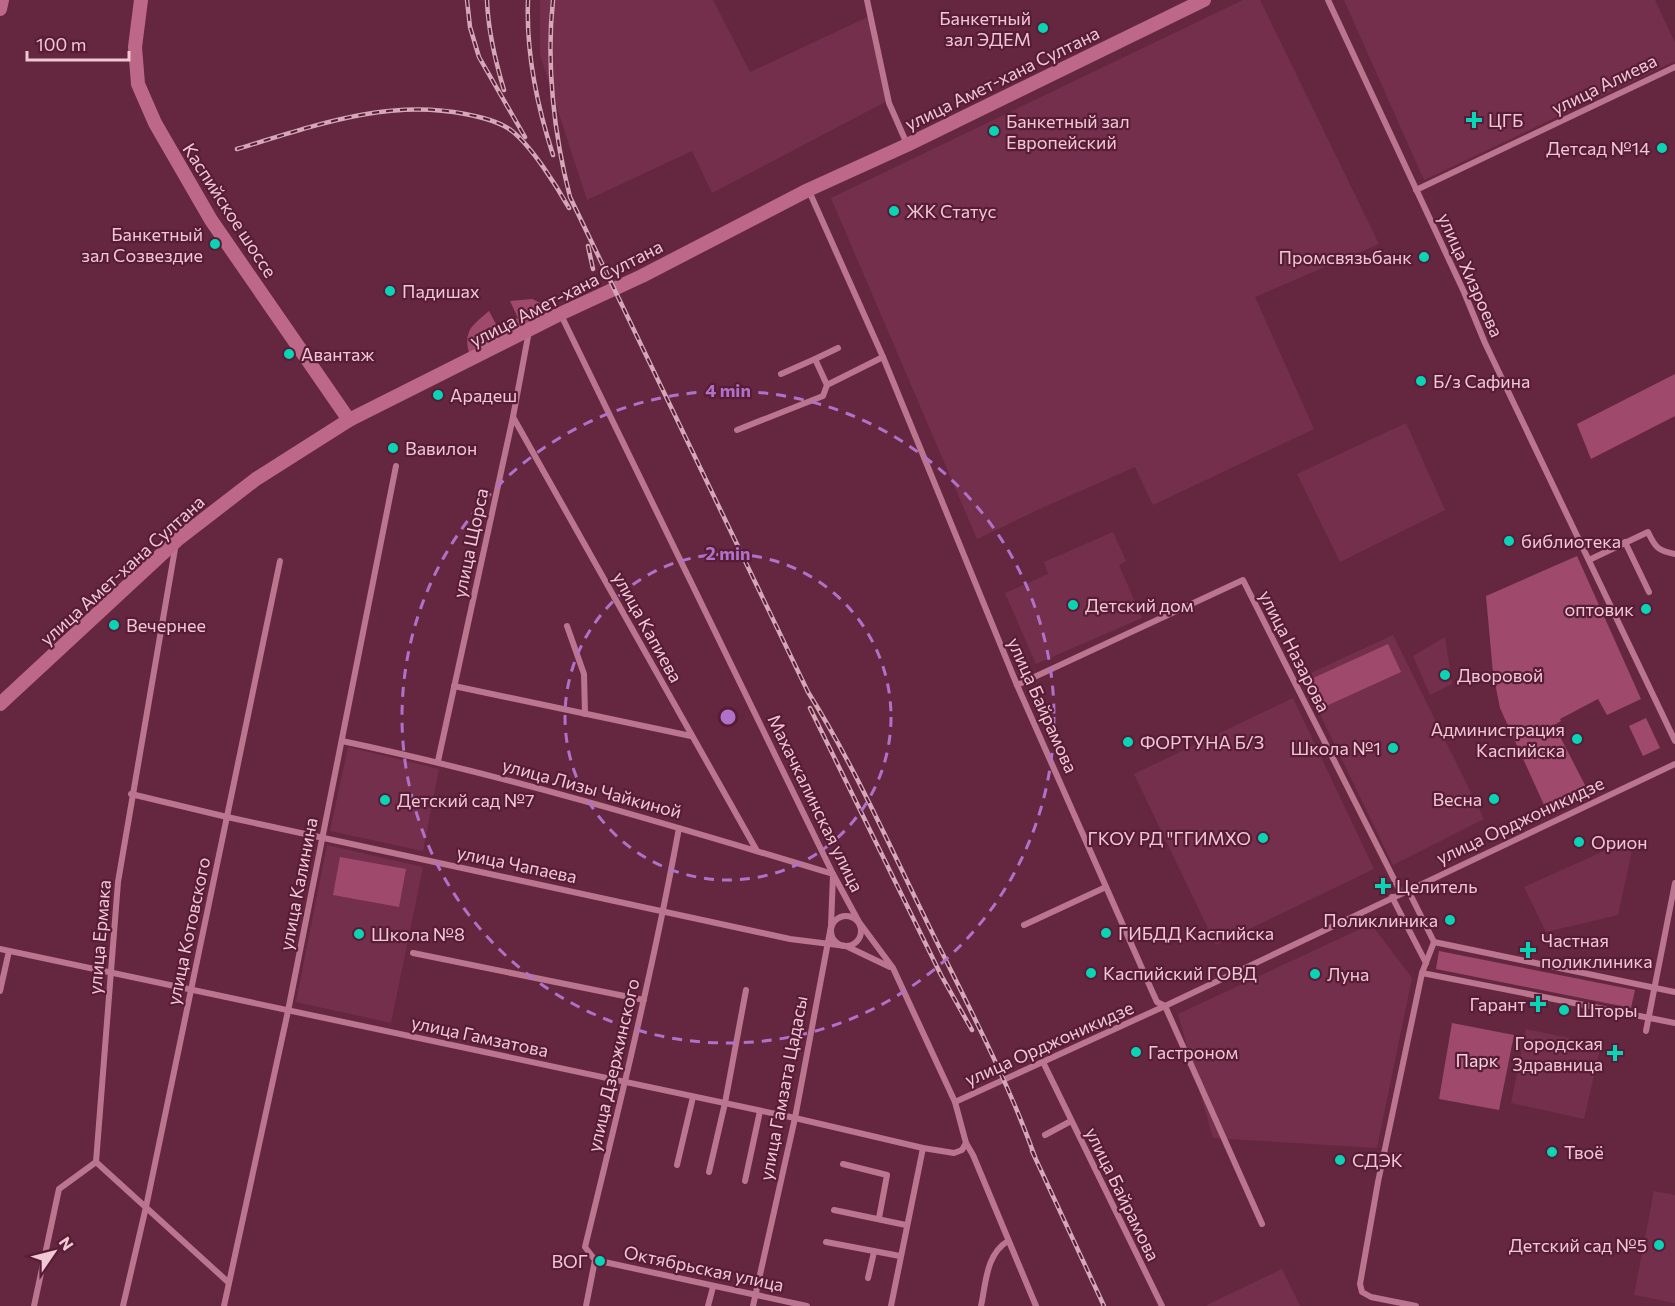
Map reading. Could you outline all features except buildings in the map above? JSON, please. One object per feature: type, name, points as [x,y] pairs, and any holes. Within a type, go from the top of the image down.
[{"type":"main road","points":[[0,9],[2,0]]},
{"type":"main road","name":"Каспийское шоссе","points":[[141,0],[135,46],[138,84],[155,123],[211,220],[349,420]]},
{"type":"main road","name":"улица Амет-хана Султана","points":[[0,704],[177,540],[256,479],[349,420],[529,332],[560,314],[642,276],[808,190],[907,145],[1204,0]]},
{"type":"street","points":[[867,0],[889,103],[907,145]]},
{"type":"street","name":"улица Хизроева","points":[[1328,0],[1464,292],[1485,343],[1675,741]]},
{"type":"street","name":"улица Алиева","points":[[1416,190],[1675,67]]},
{"type":"street","name":"улица Байрамова","points":[[808,190],[883,357],[1017,685],[1157,1002],[1166,1006],[1262,1224]]},
{"type":"street","name":"Махачкалинская улица","points":[[560,314],[833,874],[859,922],[893,968],[955,1102],[966,1143],[1036,1306]]},
{"type":"street","name":"улица Щорса","points":[[438,761],[513,417],[529,332]]},
{"type":"street","points":[[781,374],[838,348]]},
{"type":"street","points":[[737,430],[823,396],[828,385],[883,357]]},
{"type":"street","points":[[815,359],[828,385]]},
{"type":"street","name":"улица Капиева","points":[[513,417],[758,852]]},
{"type":"street","name":"улица Калинина","points":[[224,1306],[288,1011],[396,466]]},
{"type":"street","points":[[1589,560],[1648,532],[1654,547],[1675,554]]},
{"type":"street","name":"улица Ермака","points":[[96,1162],[118,882],[131,794],[177,540]]},
{"type":"street","points":[[1625,542],[1649,592]]},
{"type":"street","name":"улица Котовского","points":[[123,1306],[146,1207],[280,561]]},
{"type":"street","name":"улица Назарова","points":[[1017,685],[1243,580],[1401,893]]},
{"type":"street","points":[[567,626],[584,674],[585,714]]},
{"type":"street","points":[[454,687],[691,736]]},
{"type":"street","name":"улица Лизы Чайкиной","points":[[342,741],[438,761],[679,828],[833,874]]},
{"type":"street","name":"улица Орджоникидзе","points":[[955,1102],[1166,1006],[1675,764]]},
{"type":"street","name":"улица Чапаева","points":[[131,794],[322,838],[790,939],[846,946],[893,968]]},
{"type":"street","name":"улица Дзержинского","points":[[586,1306],[595,1260],[585,1247],[644,1000],[679,828]]},
{"type":"street","name":"улица Гамзата Цадасы","points":[[753,1306],[795,1118],[831,926],[833,874]]},
{"type":"street","points":[[1646,1031],[1675,884]]},
{"type":"street","points":[[1024,925],[1106,887]]},
{"type":"street","points":[[1408,890],[1434,942],[1422,973],[1378,1182],[1360,1284],[1362,1292],[1371,1298],[1416,1306]]},
{"type":"street","points":[[1392,897],[1426,963]]},
{"type":"street","points":[[846,915],[859,922],[861,936],[855,943],[846,946],[834,939],[831,926],[837,918],[846,915]]},
{"type":"street","points":[[1434,942],[1675,992]]},
{"type":"street","name":"улица Гамзатова","points":[[0,949],[693,1096],[923,1148],[954,1153],[962,1150],[966,1143]]},
{"type":"street","points":[[0,991],[9,951]]},
{"type":"street","points":[[413,953],[644,1000]]},
{"type":"street","points":[[1422,973],[1675,1023]]},
{"type":"street","points":[[709,1172],[725,1103],[746,990]]},
{"type":"street","name":"улица Байрамова","points":[[1042,1062],[1162,1306]]},
{"type":"street","points":[[677,1165],[693,1096]]},
{"type":"street","points":[[744,1181],[760,1111]]},
{"type":"street","points":[[1045,1135],[1071,1121]]},
{"type":"street","points":[[891,1306],[923,1148]]},
{"type":"street","points":[[34,1306],[59,1189],[96,1162],[228,1282]]},
{"type":"street","points":[[843,1164],[887,1174],[879,1218]]},
{"type":"street","points":[[834,1210],[906,1225]]},
{"type":"street","points":[[981,1306],[991,1259],[997,1250],[1008,1241]]},
{"type":"street","points":[[826,1242],[900,1256]]},
{"type":"street","points":[[868,1278],[874,1252]]},
{"type":"street","name":"Октябрьская улица","points":[[595,1260],[807,1306]]},
{"type":"street","points":[[708,1306],[713,1287]]},
{"type":"shaded area","points":[[540,0],[713,0],[750,72],[872,15],[889,100],[712,193],[692,151],[587,200],[540,55]]},
{"type":"shaded area","points":[[1243,0],[1260,0],[1379,244],[1255,297],[1314,429],[1153,505],[1135,467],[977,539],[831,198]]},
{"type":"shaded area","name":"ЦГБ","points":[[1344,0],[1655,0],[1675,43],[1675,61],[1424,180]]},
{"type":"shaded area","points":[[1406,423],[1445,510],[1340,562],[1297,474]]},
{"type":"shaded area","name":"Детский дом","points":[[1113,532],[1126,561],[1119,565],[1142,618],[1036,664],[1005,593],[1048,574],[1044,562]]},
{"type":"shaded area","name":"Школа №1","points":[[1393,635],[1484,819],[1393,865],[1302,677]]},
{"type":"shaded area","points":[[1445,637],[1452,684],[1430,695],[1413,656]]},
{"type":"shaded area","points":[[1293,698],[1374,869],[1216,945],[1134,774]]},
{"type":"shaded area","name":"Детский сад №7","points":[[348,747],[439,769],[423,851],[330,831]]},
{"type":"shaded area","points":[[1635,837],[1618,915],[1546,932],[1524,887]]},
{"type":"shaded area","name":"Школа №8","points":[[327,845],[423,867],[391,1023],[296,1002]]},
{"type":"shaded area","points":[[1371,924],[1412,978],[1377,1148],[1213,1138],[1178,1014]]},
{"type":"shaded area","points":[[1526,1029],[1601,1045],[1584,1119],[1511,1103]]},
{"type":"shaded area","name":"Детский сад №5","points":[[1654,1191],[1675,1195],[1675,1303],[1634,1295]]},
{"type":"shaded area","points":[[1282,1269],[1300,1306],[1205,1306]]},
{"type":"green space","points":[[532,299],[545,305],[550,313],[469,353],[468,333],[483,316],[489,311],[498,328],[518,318],[510,301]]},
{"type":"green space","points":[[1675,374],[1675,416],[1591,459],[1577,424]]},
{"type":"green space","points":[[1577,556],[1641,699],[1607,715],[1598,699],[1560,719],[1561,721],[1554,725],[1586,787],[1545,807],[1500,708],[1493,673],[1486,596]]},
{"type":"green space","points":[[1388,644],[1401,672],[1324,707],[1311,679]]},
{"type":"green space","points":[[1646,718],[1660,748],[1643,756],[1629,726]]},
{"type":"green space","points":[[340,857],[406,869],[399,907],[333,895]]},
{"type":"green space","points":[[1439,951],[1635,990],[1631,1008],[1436,969]]},
{"type":"green space","name":"Парк","points":[[1452,1023],[1514,1035],[1499,1110],[1439,1099]]},
{"type":"railway","points":[[467,0],[470,27],[479,57],[525,137]]},
{"type":"railway","points":[[487,0],[493,45],[504,90]]},
{"type":"railway","points":[[528,0],[529,39],[534,79],[553,155]]},
{"type":"railway","points":[[553,0],[550,49],[553,99],[564,173],[570,197],[808,692],[856,777],[984,1038],[1035,1157]]},
{"type":"railway","points":[[237,149],[321,124],[378,112],[436,110],[465,114],[496,122],[520,138],[551,178],[569,208]]},
{"type":"railway","points":[[588,246],[593,269]]},
{"type":"railway","points":[[810,708],[941,975],[972,1030]]},
{"type":"railway","points":[[1032,1151],[1104,1306]]},
{"type":"place","name":"Банкетный зал ЭДЕМ","points":[[1043,28]]},
{"type":"place","name":"ЦГБ","points":[[1474,120]]},
{"type":"place","name":"Банкетный зал Европейский","points":[[994,131]]},
{"type":"place","name":"Детсад №14","points":[[1662,148]]},
{"type":"place","name":"ЖК Статус","points":[[894,211]]},
{"type":"place","name":"Банкетный зал Созвездие","points":[[215,244]]},
{"type":"place","name":"Промсвязьбанк","points":[[1424,257]]},
{"type":"place","name":"Падишах","points":[[390,291]]},
{"type":"place","name":"Авантаж","points":[[289,354]]},
{"type":"place","name":"Б/з Сафина","points":[[1421,381]]},
{"type":"place","name":"Арадеш","points":[[438,395]]},
{"type":"place","name":"Вавилон","points":[[393,448]]},
{"type":"place","name":"библиотека","points":[[1509,541]]},
{"type":"place","name":"Детский дом","points":[[1073,605]]},
{"type":"place","name":"оптовик","points":[[1646,609]]},
{"type":"place","name":"Вечернее","points":[[114,625]]},
{"type":"place","name":"Дворовой","points":[[1445,675]]},
{"type":"place","name":"Администрация Каспийска","points":[[1577,739]]},
{"type":"place","name":"ФОРТУНА Б/З","points":[[1128,742]]},
{"type":"place","name":"Школа №1","points":[[1393,748]]},
{"type":"place","name":"Весна","points":[[1494,799]]},
{"type":"place","name":"Детский сад №7","points":[[385,800]]},
{"type":"place","name":"ГКОУ РД \"ГГИМХО","points":[[1263,838]]},
{"type":"place","name":"Орион","points":[[1579,842]]},
{"type":"place","name":"Целитель","points":[[1383,886]]},
{"type":"place","name":"Поликлиника","points":[[1450,920]]},
{"type":"place","name":"ГИБДД Каспийска","points":[[1106,933]]},
{"type":"place","name":"Школа №8","points":[[359,934]]},
{"type":"place","name":"Частная поликлиника","points":[[1528,950]]},
{"type":"place","name":"Каспийский ГОВД","points":[[1091,973]]},
{"type":"place","name":"Луна","points":[[1315,974]]},
{"type":"place","name":"Гарант","points":[[1538,1004]]},
{"type":"place","name":"Шторы","points":[[1564,1010]]},
{"type":"place","name":"Гастроном","points":[[1136,1052]]},
{"type":"place","name":"Городская Здравница","points":[[1615,1053]]},
{"type":"place","name":"Твоё","points":[[1552,1152]]},
{"type":"place","name":"СДЭК","points":[[1340,1160]]},
{"type":"place","name":"Детский сад №5","points":[[1659,1245]]},
{"type":"place","name":"ВОГ","points":[[600,1261]]}]
